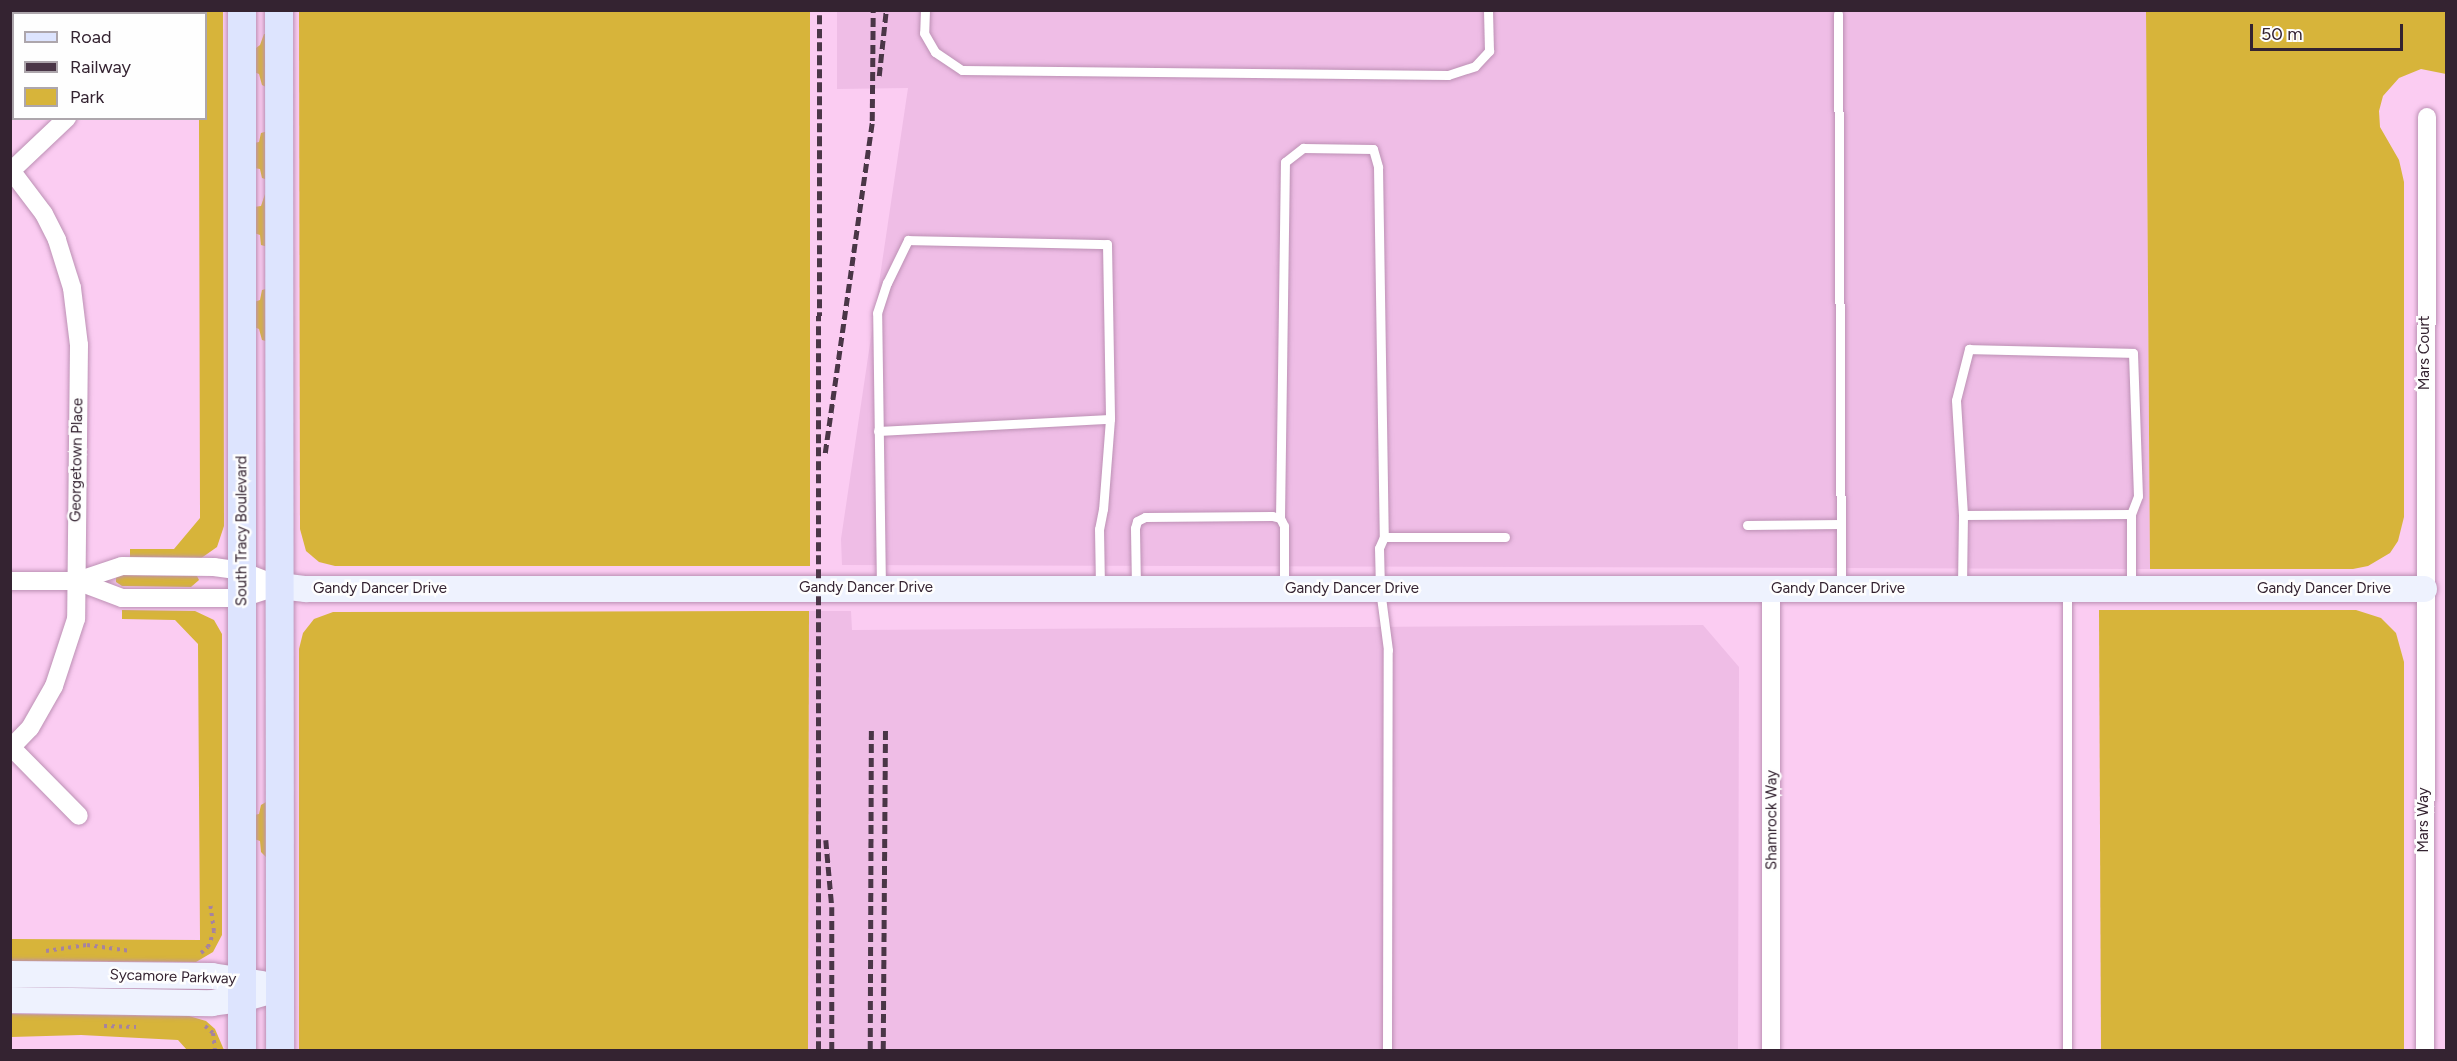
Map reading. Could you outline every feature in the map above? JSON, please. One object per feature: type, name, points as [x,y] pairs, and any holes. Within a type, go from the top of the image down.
[{"type":"main road","name":"South Tracy Boulevard","points":[[242,10],[242,1050]]},
{"type":"main road","points":[[279,10],[280,1050]]},
{"type":"street","name":"Mars Court","points":[[2424,589],[2427,117]]},
{"type":"street","points":[[11,170],[65,120]]},
{"type":"street","name":"Georgetown Place","points":[[11,170],[44,214],[57,240],[67,266],[77,315],[76,619],[64,662],[43,708],[11,748]]},
{"type":"street","points":[[10,581],[77,581],[122,566],[214,567],[242,584],[280,586]]},
{"type":"street","points":[[77,581],[122,598],[242,584],[280,586]]},
{"type":"street","name":"Gandy Dancer Drive","points":[[280,586],[306,589],[2424,589]]},
{"type":"street","name":"Shamrock Way","points":[[1771,589],[1771,1050]]},
{"type":"street","name":"Mars Way","points":[[2424,589],[2425,1050]]},
{"type":"street","points":[[11,748],[79,816]]},
{"type":"street","name":"Sycamore Parkway","points":[[10,974],[212,976],[242,989]]},
{"type":"street","name":"Sycamore Parkway","points":[[10,1000],[212,1003],[242,989],[280,988]]},
{"type":"lane","points":[[925,10],[924,33],[935,52],[962,70],[1436,75],[1448,75],[1474,66],[1489,51],[1488,10]]},
{"type":"lane","points":[[1838,14],[1841,589]]},
{"type":"lane","points":[[1284,589],[1284,526],[1280,518],[1285,162],[1303,148],[1374,149],[1378,167],[1384,537],[1379,548],[1380,589],[1388,650],[1387,1050]]},
{"type":"lane","points":[[881,588],[877,313],[887,283],[909,240],[1107,244],[1110,419],[1103,509],[1099,529],[1100,590]]},
{"type":"lane","points":[[1962,589],[1963,514],[1956,400],[1969,349],[2133,353],[2138,496],[2131,514],[2131,589]]},
{"type":"lane","points":[[878,431],[1110,419]]},
{"type":"lane","points":[[1963,514],[2131,514]]},
{"type":"lane","points":[[1136,590],[1135,528],[1137,521],[1144,517],[1272,516],[1280,518]]},
{"type":"lane","points":[[1747,525],[1841,524]]},
{"type":"lane","points":[[1384,537],[1505,537]]},
{"type":"lane","points":[[2067,589],[2067,1050]]},
{"type":"path","points":[[192,955],[201,953],[213,940],[214,922],[210,902]]},
{"type":"path","points":[[42,951],[87,945],[136,951]]},
{"type":"shaded area","points":[[837,11],[2146,11],[2150,569],[842,565],[841,539],[908,88],[837,89]]},
{"type":"shaded area","points":[[809,611],[851,611],[852,630],[1703,625],[1739,667],[1738,1050],[808,1050]]},
{"type":"green space","points":[[223,11],[224,526],[217,547],[200,559],[130,560],[130,549],[174,549],[200,518],[199,120],[207,120],[207,12],[199,12]]},
{"type":"green space","points":[[299,11],[810,11],[810,566],[335,566],[319,562],[306,551],[300,529]]},
{"type":"green space","points":[[2146,11],[2446,11],[2446,74],[2421,69],[2399,78],[2383,96],[2379,111],[2380,127],[2399,160],[2404,182],[2404,517],[2398,541],[2390,553],[2368,566],[2353,569],[2150,569]]},
{"type":"green space","points":[[264,34],[268,34],[268,88],[262,85],[259,74],[254,72],[256,48],[260,45]]},
{"type":"green space","points":[[268,131],[268,180],[262,178],[260,169],[254,168],[254,143],[259,142],[261,133]]},
{"type":"green space","points":[[265,194],[268,247],[261,245],[260,235],[254,233],[254,207],[261,206]]},
{"type":"green space","points":[[269,288],[269,342],[262,340],[259,329],[254,327],[254,302],[260,300],[262,290]]},
{"type":"green space","points":[[116,575],[197,576],[199,580],[191,587],[122,586],[116,582]]},
{"type":"green space","points":[[122,610],[195,611],[214,620],[222,634],[222,935],[213,952],[196,962],[11,961],[11,939],[200,940],[198,644],[175,620],[122,619]]},
{"type":"green space","points":[[2099,610],[2356,610],[2381,618],[2396,633],[2404,662],[2404,1050],[2101,1050]]},
{"type":"green space","points":[[809,611],[808,1050],[299,1050],[299,649],[303,633],[314,619],[333,612]]},
{"type":"green space","points":[[266,802],[266,857],[261,852],[260,841],[254,839],[254,815],[259,814],[261,805]]},
{"type":"green space","points":[[11,1014],[189,1016],[206,1021],[215,1029],[224,1050],[187,1050],[178,1040],[81,1035],[11,1037]]},
{"type":"railway","points":[[818,1050],[819,10]]},
{"type":"railway","points":[[825,453],[872,121],[873,10]]},
{"type":"railway","points":[[879,76],[886,10]]},
{"type":"railway","points":[[870,1050],[871,728]]},
{"type":"railway","points":[[883,1050],[885,728]]},
{"type":"railway","points":[[826,840],[832,907],[832,1050]]}]
